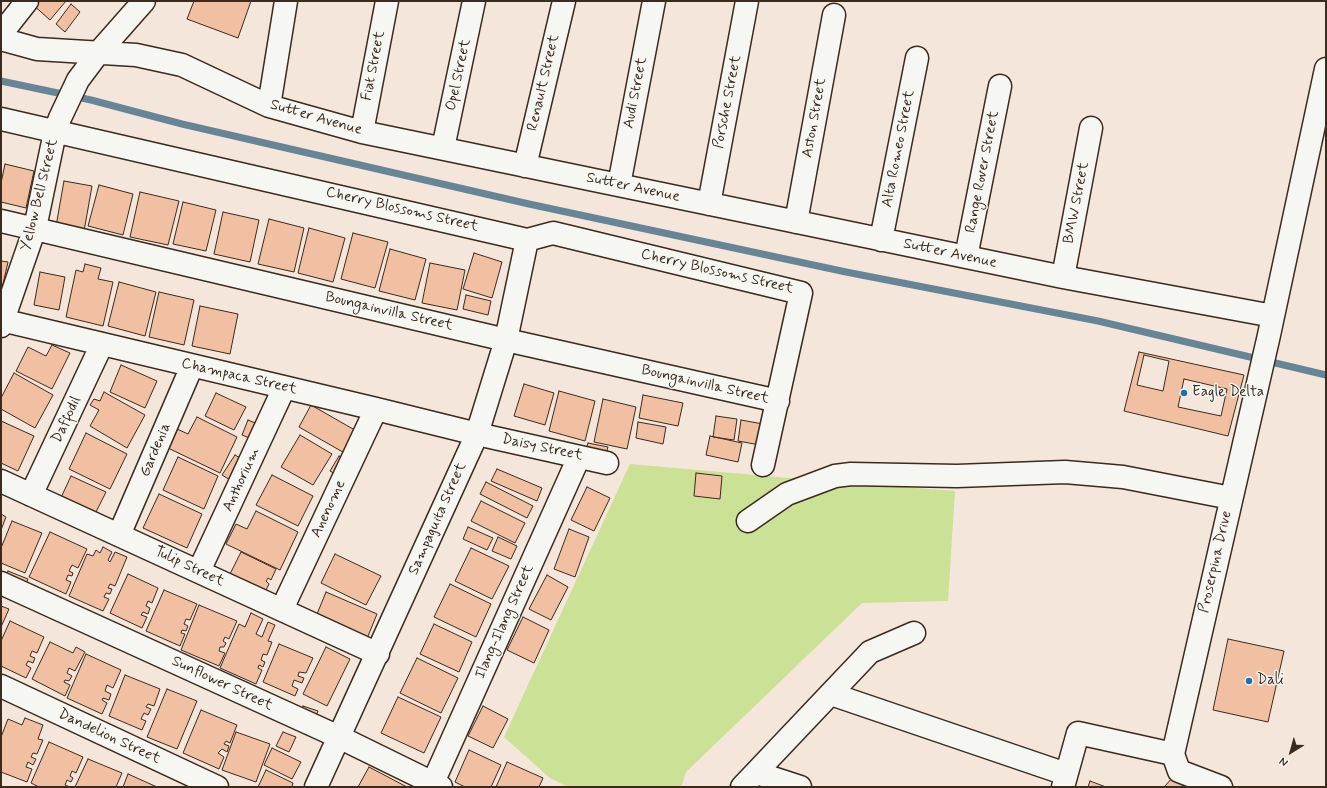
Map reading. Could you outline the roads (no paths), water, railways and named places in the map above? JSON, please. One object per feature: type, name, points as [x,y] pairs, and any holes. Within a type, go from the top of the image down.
[{"type":"street","points":[[1,34],[27,1]]},
{"type":"street","name":"Yellow Bell Street","points":[[2,322],[35,228],[58,125],[78,80],[98,52],[144,1]]},
{"type":"street","points":[[269,106],[286,1]]},
{"type":"street","name":"Fiat Street","points":[[362,132],[387,1]]},
{"type":"street","name":"Opel Street","points":[[443,148],[474,1]]},
{"type":"street","name":"Renault Street","points":[[525,166],[564,1]]},
{"type":"street","name":"Audi Street","points":[[619,185],[654,1]]},
{"type":"street","name":"Porsche Street","points":[[709,204],[747,1]]},
{"type":"street","name":"Aston Street","points":[[796,222],[834,15]]},
{"type":"street","name":"Sutter Avenue","points":[[1,39],[37,50],[136,55],[182,65],[269,106],[362,132],[1063,277],[1271,325]]},
{"type":"street","name":"Alta Romeo Street","points":[[881,240],[917,58]]},
{"type":"street","name":"Proserpina Drive","points":[[1173,754],[1261,370],[1326,69]]},
{"type":"street","name":"Range Rover Street","points":[[966,257],[1000,86]]},
{"type":"street","name":"Cherry Blossoms Street","points":[[1,119],[58,125],[273,180],[527,240],[553,233],[801,293],[778,401]]},
{"type":"street","name":"BMW Street","points":[[1063,277],[1091,128]]},
{"type":"street","name":"Boungainvilla Street","points":[[1,221],[506,340],[778,401]]},
{"type":"street","name":"Sampaguita Street","points":[[316,787],[378,654],[477,434],[506,340],[527,240]]},
{"type":"street","name":"Champaca Street","points":[[2,322],[102,344],[477,434]]},
{"type":"street","name":"Daffodil","points":[[32,495],[102,344]]},
{"type":"street","name":"Gardenia","points":[[119,535],[192,366]]},
{"type":"street","name":"Anthorium","points":[[199,571],[284,388]]},
{"type":"street","points":[[763,464],[778,401]]},
{"type":"street","name":"Anenome","points":[[282,609],[376,409]]},
{"type":"street","name":"Daisy Street","points":[[477,434],[607,463]]},
{"type":"street","name":"Ilang-Ilang Street","points":[[435,786],[579,457]]},
{"type":"street","points":[[748,521],[787,494],[835,476],[851,474],[957,476],[1065,472],[1123,477],[1231,498]]},
{"type":"street","name":"Tulip Street","points":[[1,481],[378,654]]},
{"type":"street","name":"Sunflower Street","points":[[1,583],[339,737],[435,786]]},
{"type":"street","points":[[749,780],[870,652],[914,633]]},
{"type":"street","name":"Dandelion Street","points":[[1,686],[218,787]]},
{"type":"street","points":[[831,694],[1064,781],[1078,733],[1173,754],[1180,771],[1221,787]]},
{"type":"street","points":[[749,780],[800,787]]},
{"type":"waterway","points":[[1,81],[91,100],[182,124],[529,204],[846,272],[1098,321],[1326,375]]},
{"type":"place","name":"Eagle Delta","points":[[1184,393]]},
{"type":"place","name":"Dali","points":[[1249,681]]}]
